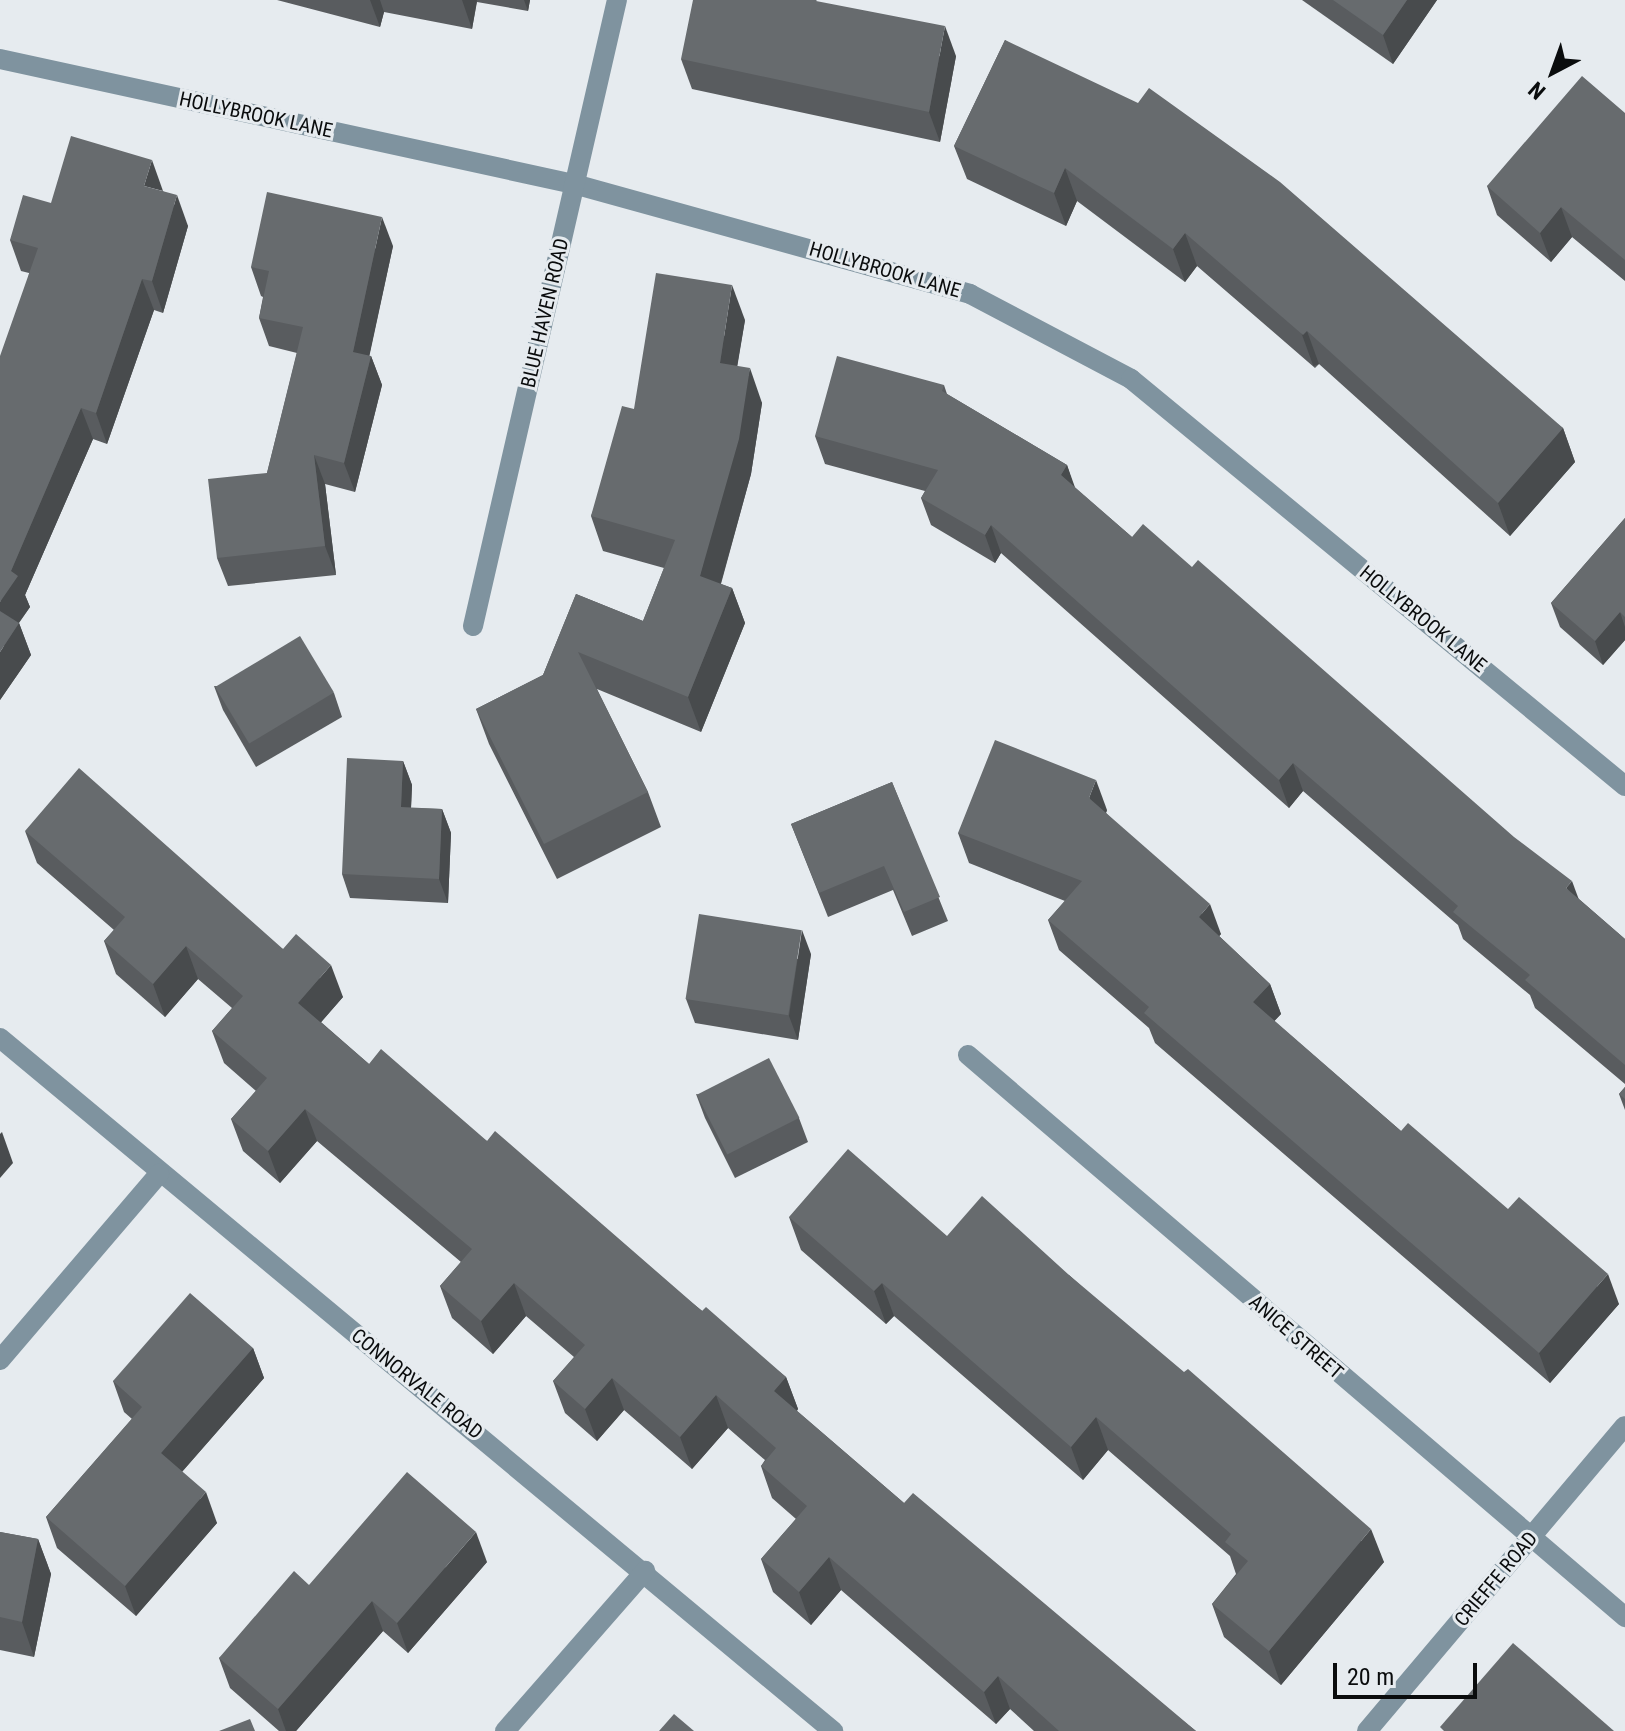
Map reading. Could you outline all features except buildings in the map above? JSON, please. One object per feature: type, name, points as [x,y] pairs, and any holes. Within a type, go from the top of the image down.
[{"type":"street","name":"BLUE HAVEN ROAD","points":[[473,626],[617,0]]},
{"type":"street","name":"HOLLYBROOK LANE","points":[[0,59],[574,184],[970,294],[1131,379],[1625,786]]},
{"type":"street","name":"CONNORVALE ROAD","points":[[0,1038],[159,1174],[645,1571],[833,1731]]},
{"type":"street","name":"ANICE STREET","points":[[968,1055],[1625,1617]]},
{"type":"street","points":[[0,1360],[159,1174]]},
{"type":"street","name":"CRIEFFE ROAD","points":[[1367,1731],[1625,1426]]},
{"type":"street","points":[[505,1731],[645,1571]]}]
